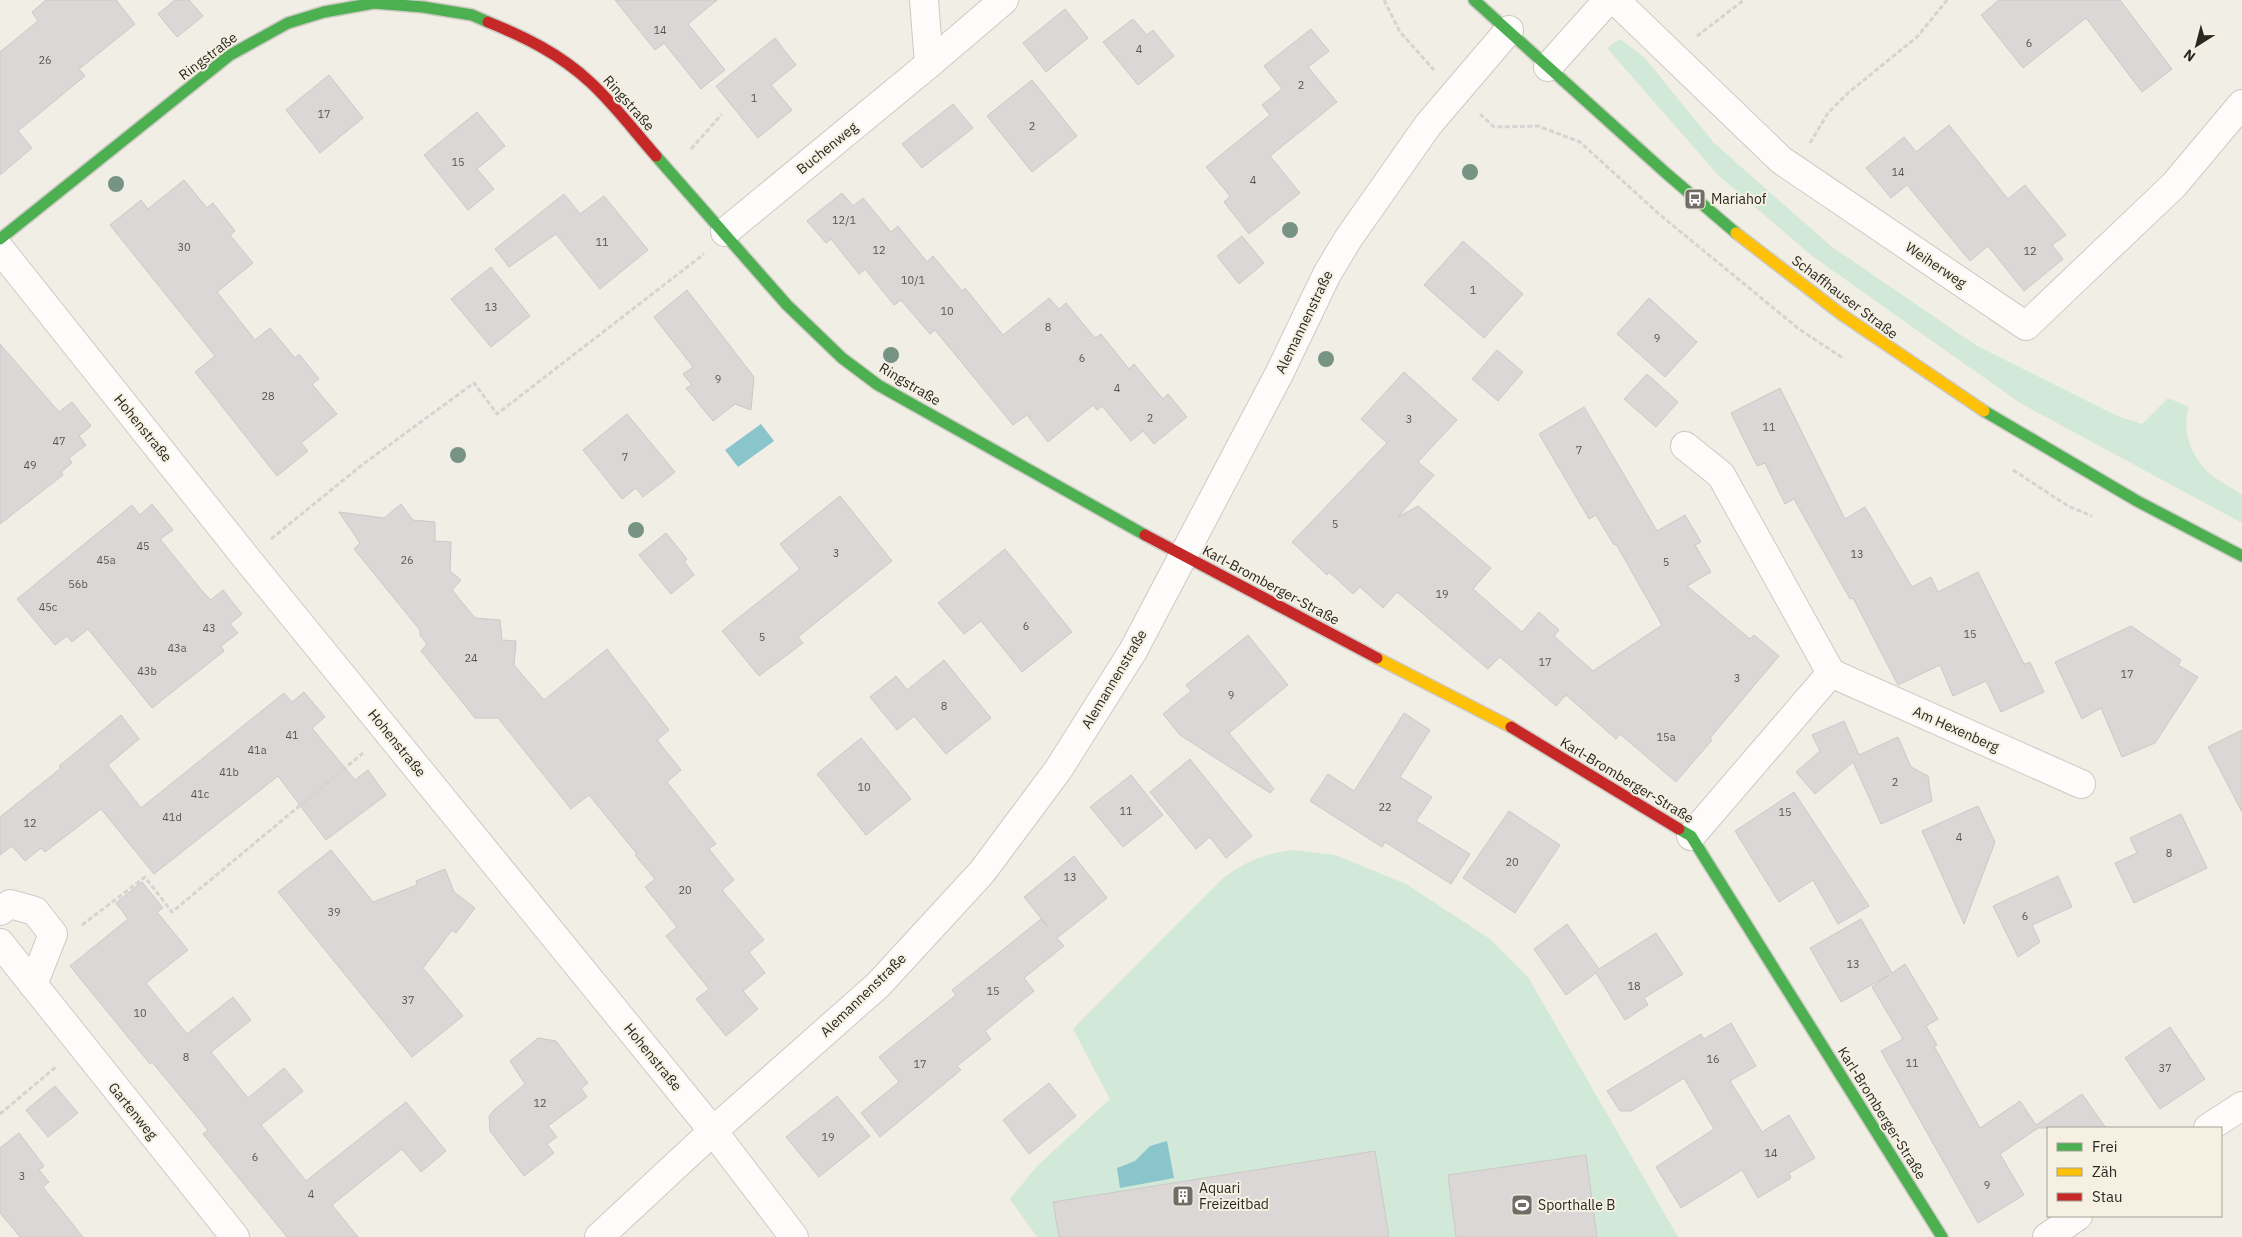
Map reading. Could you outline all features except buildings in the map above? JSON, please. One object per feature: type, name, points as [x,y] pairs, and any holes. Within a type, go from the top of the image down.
[{"type":"street","points":[[924,0],[929,64]]},
{"type":"street","name":"Buchenweg","points":[[725,232],[1004,0]]},
{"type":"street","name":"Schaffhauser Straße","points":[[1474,0],[1695,199],[1764,255],[1880,344],[2025,439],[2201,538],[2242,556]]},
{"type":"street","points":[[1548,67],[1608,0]]},
{"type":"street","name":"Weiherweg","points":[[1615,0],[1781,160],[2026,326],[2174,185],[2242,104]]},
{"type":"street","name":"Ringstraße","points":[[0,239],[230,55],[288,23],[324,12],[374,3],[423,7],[472,15],[531,40],[564,60],[590,82],[725,232],[787,305],[842,358],[878,384],[1182,556]]},
{"type":"street","name":"Alemannenstraße","points":[[599,1237],[713,1132],[878,985],[982,872],[1058,770],[1133,651],[1280,372],[1326,274],[1348,239],[1428,125],[1509,30]]},
{"type":"street","name":"Hohenstraße","points":[[0,249],[247,558],[713,1132],[794,1237]]},
{"type":"street","points":[[1686,446],[1721,475],[1831,673],[1691,836]]},
{"type":"street","name":"Karl-Bromberger-Straße","points":[[1182,556],[1524,734],[1691,836],[1942,1237]]},
{"type":"street","name":"Am Hexenberg","points":[[1831,673],[2081,784]]},
{"type":"street","points":[[0,911],[10,904],[35,911],[53,934],[33,985]]},
{"type":"street","name":"Gartenweg","points":[[0,943],[81,1047],[235,1237]]},
{"type":"street","points":[[2210,1127],[2242,1106]]},
{"type":"street","points":[[2047,1237],[2077,1217]]},
{"type":"path","points":[[1673,55],[1744,0]]},
{"type":"path","points":[[1794,169],[1828,113],[1848,92],[1918,36],[1947,0]]},
{"type":"path","points":[[671,172],[722,114]]},
{"type":"path","points":[[247,558],[362,465],[474,382],[497,414],[710,250],[725,232]]},
{"type":"path","points":[[53,934],[74,932],[145,878],[172,912],[389,732]]},
{"type":"path","points":[[0,1114],[81,1047]]},
{"type":"green space","points":[[1620,39],[1644,57],[1714,143],[1832,247],[1977,346],[2117,416],[2142,424],[2168,398],[2189,407],[2186,423],[2188,439],[2194,454],[2208,472],[2242,495],[2242,523],[2020,403],[1812,256],[1719,176],[1607,48]]},
{"type":"green space","points":[[1293,850],[1335,855],[1406,884],[1490,939],[1528,977],[1678,1237],[1037,1237],[1010,1199],[1037,1166],[1110,1099],[1073,1029],[1224,877],[1256,859]]},
{"type":"water","points":[[761,424],[774,441],[738,467],[725,450]]},
{"type":"water","points":[[1167,1141],[1174,1178],[1120,1188],[1117,1168],[1135,1161],[1150,1146]]},
{"type":"traffic: fast","points":[[1474,0],[1667,174],[1736,233]]},
{"type":"traffic: fast","points":[[0,239],[230,55],[288,23],[324,12],[374,3],[423,7],[472,15],[488,22]]},
{"type":"traffic: fast","points":[[656,156],[787,305],[842,358],[878,385],[1145,535]]},
{"type":"traffic: fast","points":[[1984,411],[2137,501],[2242,556]]},
{"type":"traffic: fast","points":[[1679,829],[1691,836],[1942,1237]]},
{"type":"traffic: slow","points":[[1736,233],[1841,314],[1984,411]]},
{"type":"traffic: slow","points":[[1377,658],[1511,727]]},
{"type":"traffic: jam","points":[[488,22],[542,47],[579,72],[607,99],[656,156]]},
{"type":"traffic: jam","points":[[1145,535],[1377,658]]},
{"type":"traffic: jam","points":[[1511,727],[1679,829]]},
{"type":"place","name":"Mariahof","points":[[1695,199]]},
{"type":"place","name":"Aquari Freizeitbad","points":[[1183,1196]]},
{"type":"place","name":"Sporthalle B","points":[[1522,1205]]}]
